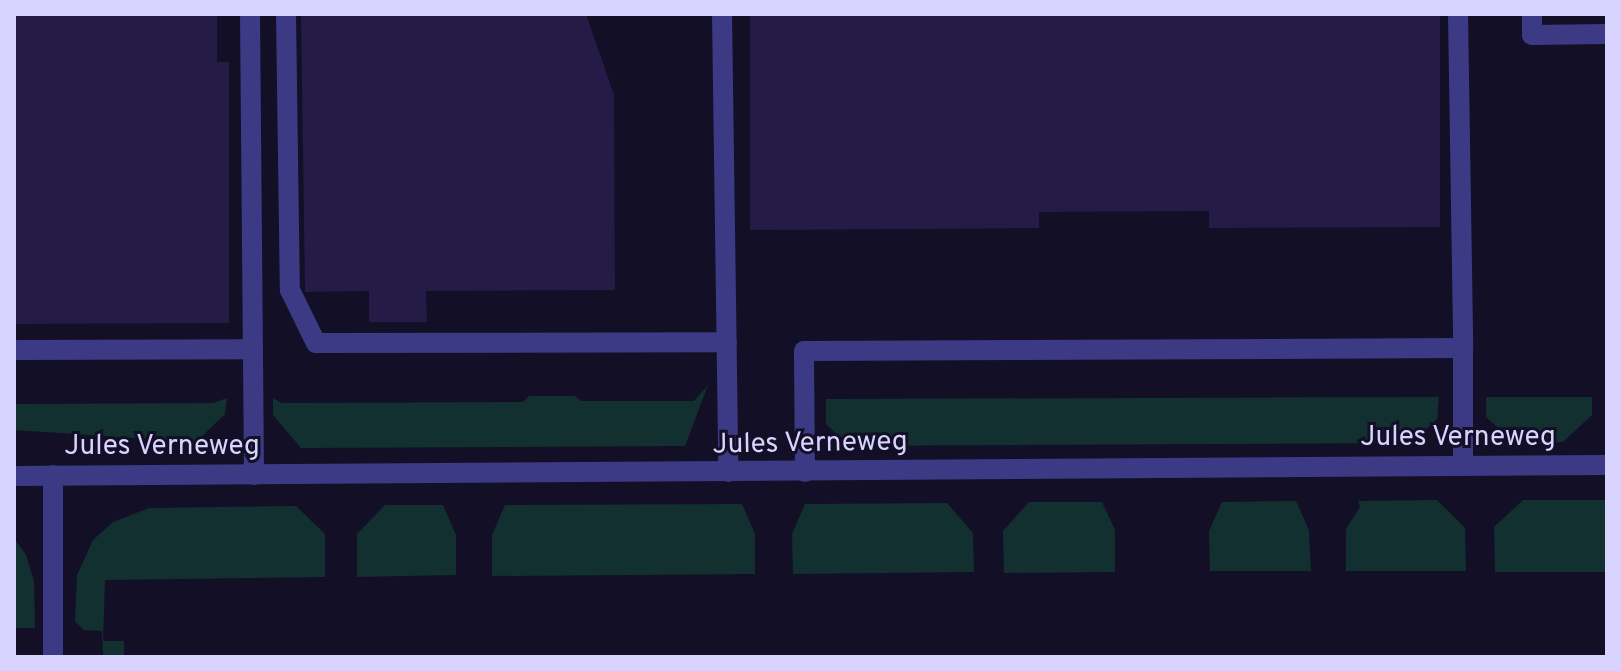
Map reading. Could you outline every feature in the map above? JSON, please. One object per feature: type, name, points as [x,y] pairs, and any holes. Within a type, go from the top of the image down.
[{"type":"street","points":[[250,14],[254,475]]},
{"type":"street","points":[[286,14],[290,290],[316,343],[727,342]]},
{"type":"street","points":[[722,14],[728,472]]},
{"type":"street","points":[[1458,14],[1463,466]]},
{"type":"street","points":[[1532,14],[1532,35],[1607,34]]},
{"type":"street","points":[[805,472],[804,351],[1463,348]]},
{"type":"street","points":[[14,350],[253,349]]},
{"type":"street","name":"Jules Verneweg","points":[[14,476],[1607,465]]},
{"type":"street","points":[[53,475],[53,657]]},
{"type":"green space","points":[[708,385],[685,446],[301,448],[273,415],[273,398],[282,403],[523,402],[529,396],[575,396],[581,401],[694,401]]},
{"type":"green space","points":[[1439,397],[1437,419],[1410,443],[849,446],[826,424],[826,399]]},
{"type":"green space","points":[[1486,397],[1592,397],[1592,415],[1563,442],[1515,443],[1486,417]]},
{"type":"green space","points":[[227,398],[225,414],[196,442],[14,430],[14,404],[213,403]]},
{"type":"green space","points":[[1437,500],[1465,528],[1466,571],[1346,571],[1346,529],[1360,507],[1358,501]]},
{"type":"green space","points":[[1523,500],[1607,500],[1607,572],[1495,572],[1494,527]]},
{"type":"green space","points":[[1296,501],[1309,530],[1311,571],[1210,571],[1209,531],[1222,502]]},
{"type":"green space","points":[[1029,502],[1102,502],[1115,530],[1115,572],[1004,573],[1003,531]]},
{"type":"green space","points":[[947,503],[973,533],[974,572],[793,574],[792,534],[805,504]]},
{"type":"green space","points":[[742,504],[755,534],[755,574],[492,576],[492,535],[505,505]]},
{"type":"green space","points":[[385,505],[443,505],[456,535],[456,575],[357,577],[357,534]]},
{"type":"green space","points":[[296,506],[325,534],[325,577],[105,580],[103,641],[124,641],[124,657],[81,657],[103,656],[102,631],[84,630],[75,621],[77,575],[93,540],[113,522],[149,508]]},
{"type":"green space","points":[[14,538],[26,555],[34,581],[35,628],[14,628]]},
{"type":"building","points":[[14,14],[217,14],[217,62],[229,62],[229,323],[14,324]]},
{"type":"building","points":[[301,14],[586,14],[614,95],[615,290],[426,291],[427,322],[369,322],[369,291],[305,292]]},
{"type":"building","points":[[750,14],[1440,14],[1440,227],[1209,228],[1209,211],[1039,212],[1039,228],[750,230]]}]
